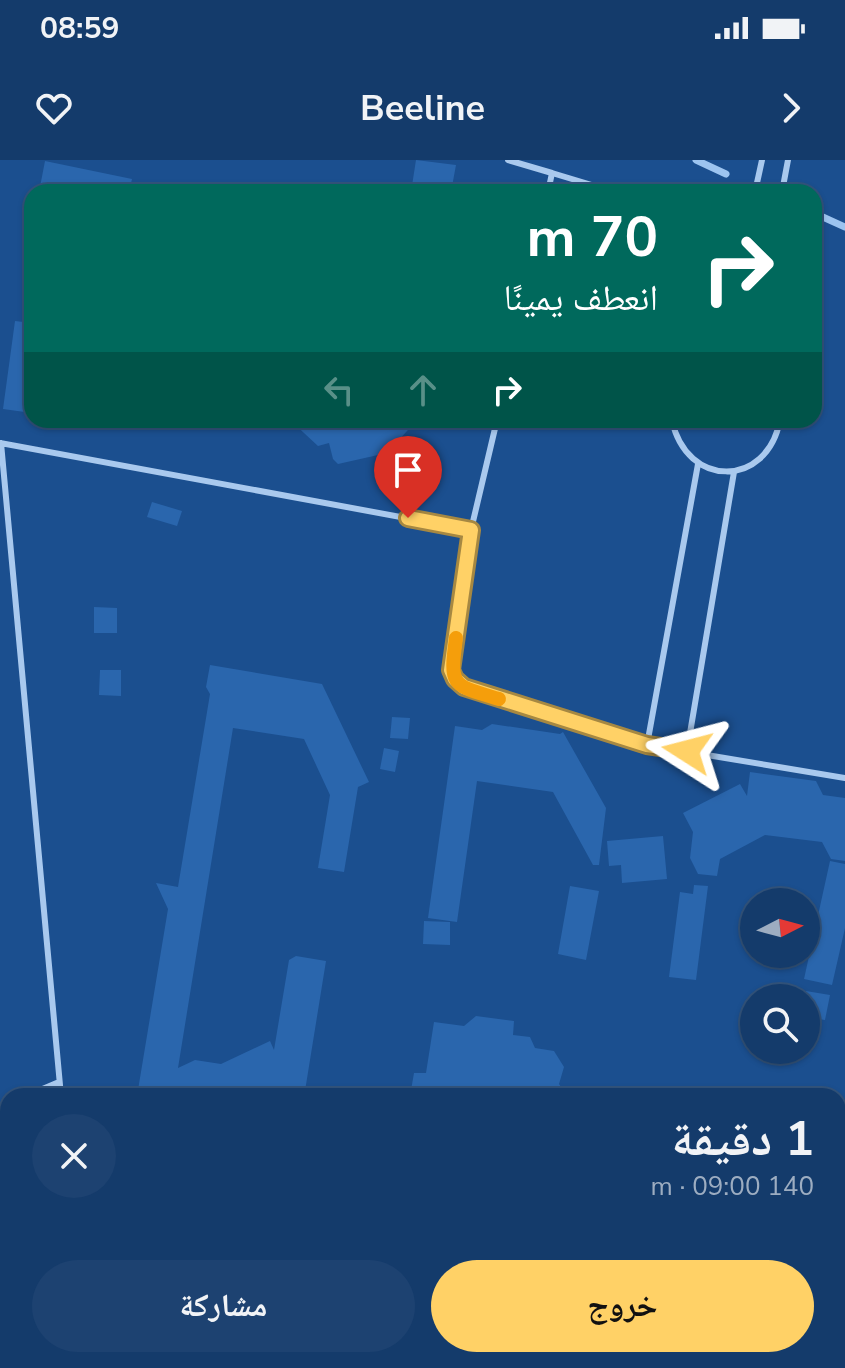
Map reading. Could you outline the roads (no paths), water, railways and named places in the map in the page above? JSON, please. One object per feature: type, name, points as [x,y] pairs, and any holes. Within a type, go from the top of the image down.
[{"type":"lane","points":[[508,160],[588,184]]},
{"type":"lane","points":[[757,184],[762,160]]},
{"type":"lane","points":[[784,184],[788,160]]},
{"type":"lane","points":[[550,184],[552,173]]},
{"type":"lane","points":[[495,428],[471,530],[451,670],[455,679],[464,687],[481,693],[647,745],[845,778]]},
{"type":"lane","points":[[674,428],[685,452],[698,464],[716,471],[734,472],[751,466],[766,454],[776,439],[778,428]]},
{"type":"lane","points":[[60,1088],[0,443],[471,530]]},
{"type":"lane","points":[[647,745],[698,464]]},
{"type":"lane","points":[[687,751],[734,472]]},
{"type":"lane","points":[[45,1088],[59,1082]]},
{"type":"waterway","points":[[696,160],[726,174]]},
{"type":"waterway","points":[[822,217],[845,227]]}]
